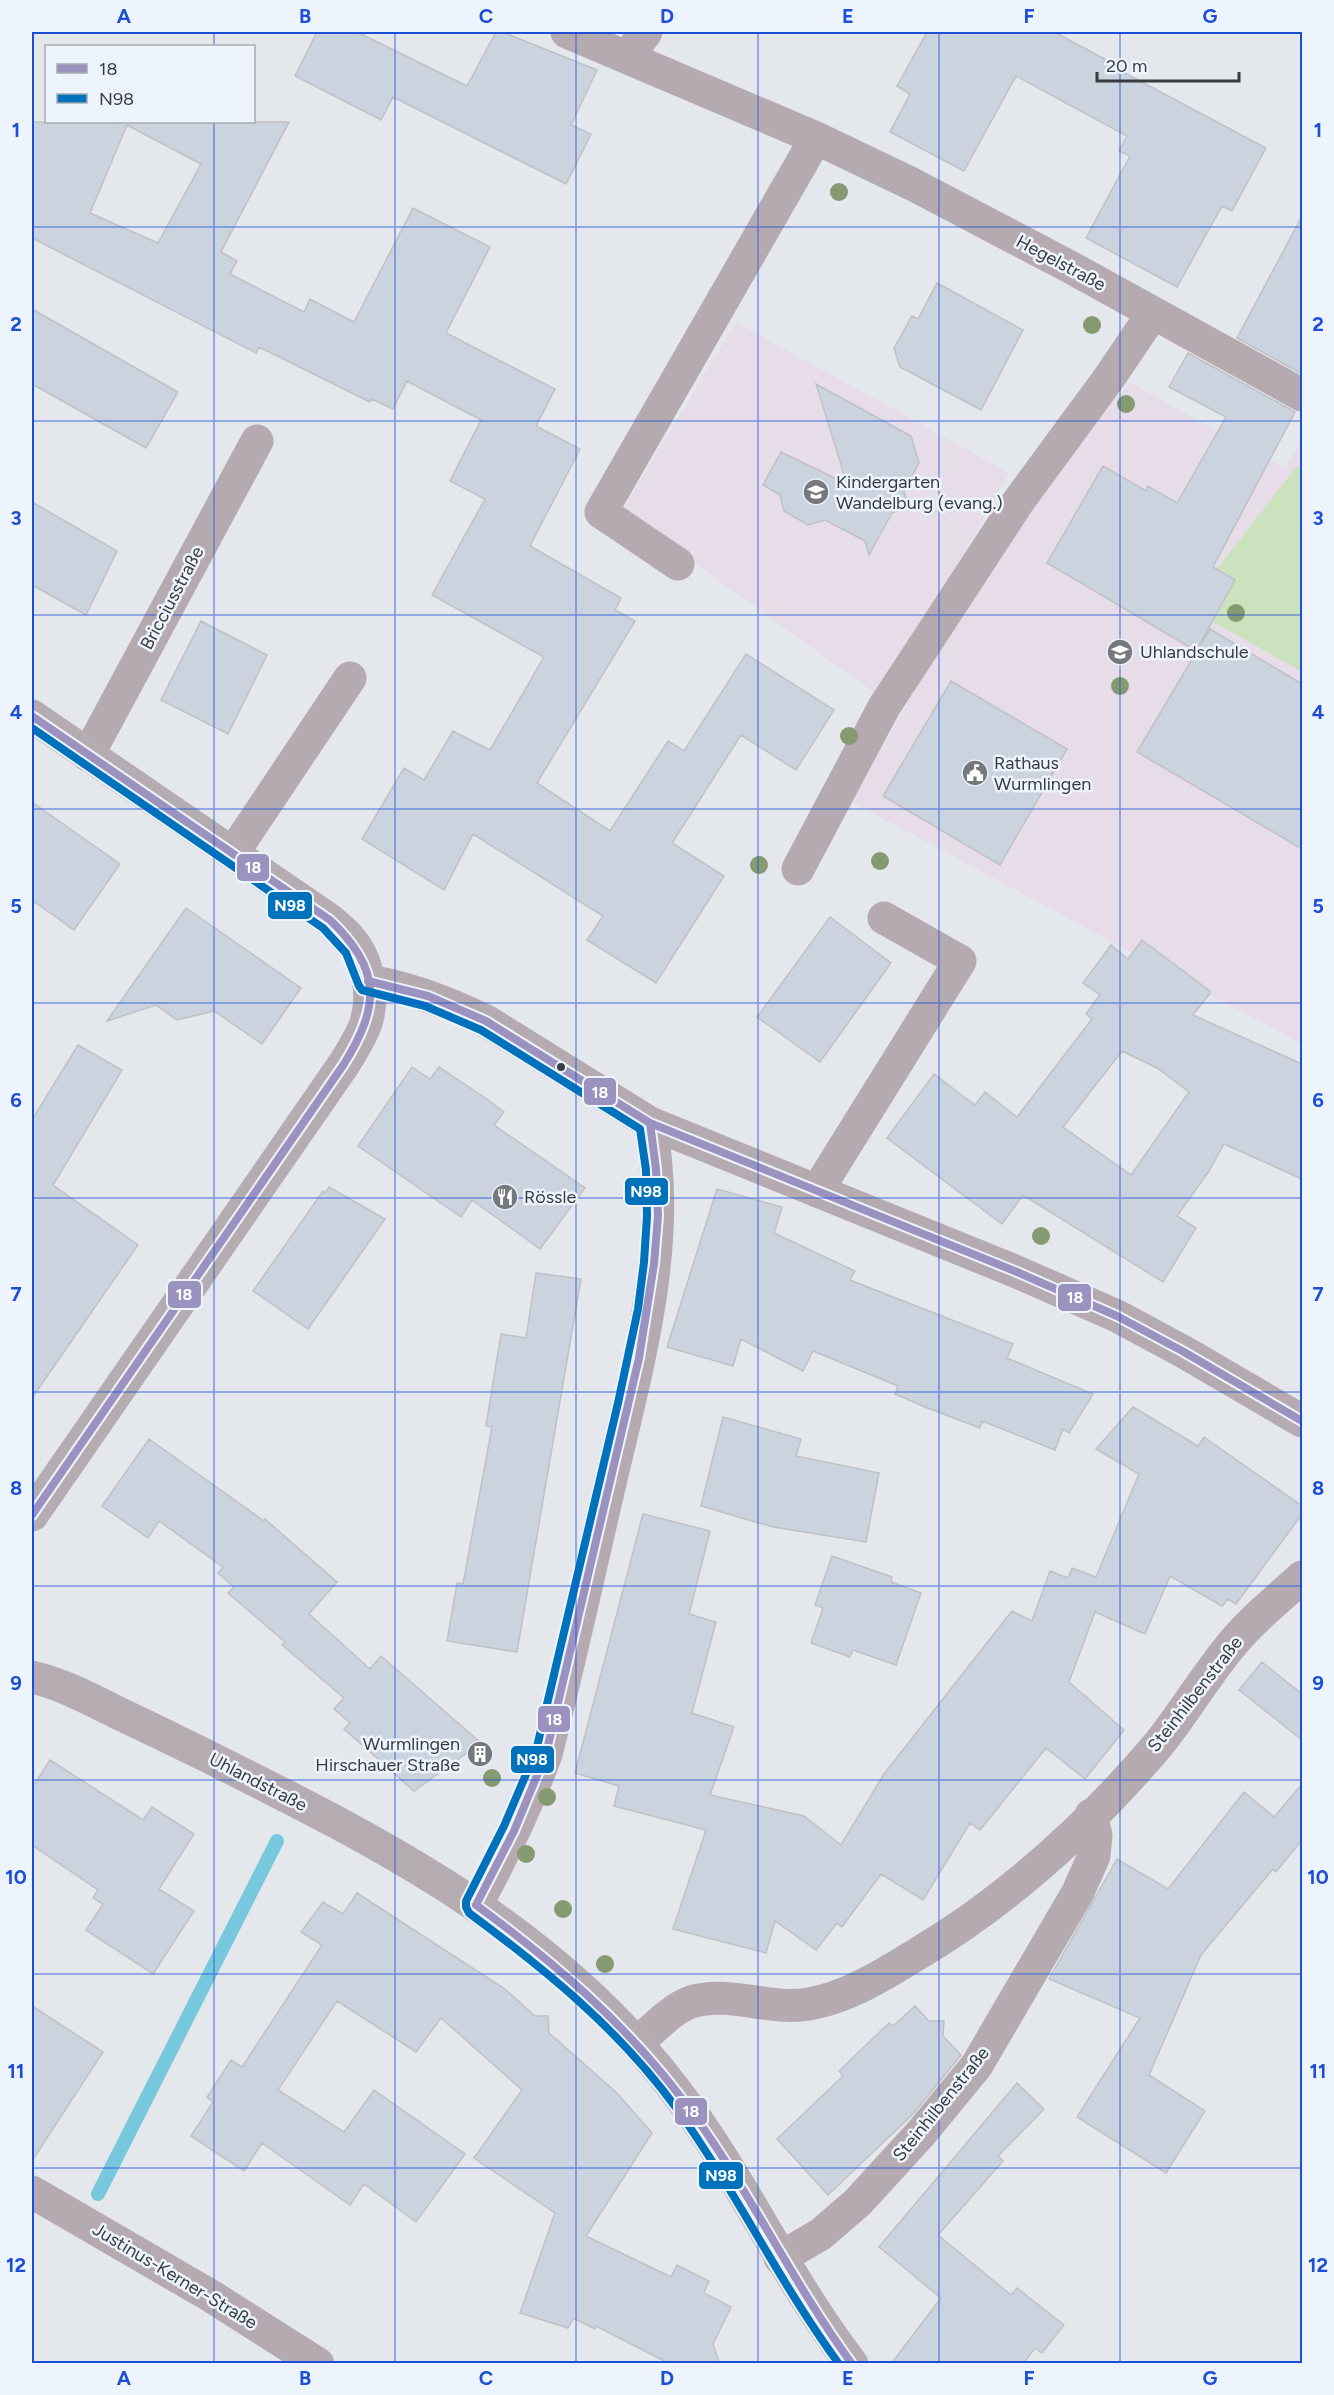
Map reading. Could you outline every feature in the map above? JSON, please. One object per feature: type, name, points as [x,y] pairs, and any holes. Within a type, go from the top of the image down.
[{"type":"main road","points":[[32,716],[330,920],[351,939],[364,963],[370,1002],[366,1023],[344,1064],[32,1515]]},
{"type":"main road","name":"Uhlandstraße","points":[[32,1677],[79,1694],[249,1777],[401,1859],[476,1905],[530,1943],[608,2012],[675,2090],[708,2137],[780,2258],[830,2336],[852,2364]]},
{"type":"street","name":"Hegelstraße","points":[[567,32],[637,44],[724,100],[816,138],[922,189],[1302,394]]},
{"type":"street","points":[[678,564],[601,512],[816,138]]},
{"type":"street","points":[[798,869],[885,707],[1018,502],[1154,313]]},
{"type":"street","name":"Bricciusstraße","points":[[88,755],[257,441]]},
{"type":"street","points":[[232,854],[350,678]]},
{"type":"street","points":[[817,1191],[960,961],[884,918]]},
{"type":"street","points":[[368,981],[415,992],[486,1021],[650,1123],[1017,1272],[1117,1316],[1302,1421]]},
{"type":"street","points":[[476,1905],[498,1865],[533,1789],[546,1754],[645,1335],[657,1228],[656,1154],[650,1123]]},
{"type":"street","name":"Steinhilbenstraße","points":[[637,2043],[691,2002],[710,1998],[769,2005],[807,2005],[852,1992],[921,1952],[1042,1864],[1158,1744],[1229,1648],[1302,1577]]},
{"type":"street","name":"Steinhilbenstraße","points":[[780,2258],[821,2234],[858,2202],[922,2132],[977,2065],[1078,1892],[1094,1856],[1096,1835],[1091,1815]]},
{"type":"street","name":"Justinus-Kerner-Straße","points":[[32,2192],[212,2296],[318,2364]]},
{"type":"shaded area","name":"Kindergarten Wandelburg (evang.)","points":[[736,322],[1009,473],[882,698],[622,511]]},
{"type":"shaded area","name":"Uhlandschule","points":[[1130,383],[1285,468],[1302,438],[1302,1044],[852,802],[1022,501]]},
{"type":"green space","points":[[1297,466],[1302,469],[1302,672],[1187,607]]},
{"type":"building","points":[[317,32],[357,32],[467,86],[496,32],[502,32],[597,70],[571,125],[591,134],[566,184],[393,97],[381,120],[295,76]]},
{"type":"building","points":[[927,32],[1054,32],[1105,59],[1104,62],[1266,148],[1232,211],[1222,206],[1177,287],[1086,238],[1130,156],[1119,151],[1127,136],[1016,76],[964,171],[890,132],[910,94],[897,86]]},
{"type":"building","points":[[32,122],[289,122],[221,252],[237,261],[230,274],[304,312],[310,299],[354,322],[413,208],[490,247],[446,333],[555,389],[536,426],[580,449],[530,546],[621,598],[615,610],[635,621],[537,783],[610,831],[668,741],[684,751],[746,654],[834,710],[796,770],[741,735],[672,843],[724,876],[656,983],[587,940],[603,916],[473,834],[444,890],[362,839],[404,768],[424,780],[453,731],[490,750],[544,657],[432,595],[485,499],[450,481],[481,420],[407,381],[393,409],[372,399],[370,402],[259,347],[256,353],[32,238]],"holes":[[[127,125],[201,164],[158,243],[90,213]]]},
{"type":"building","points":[[1302,216],[1302,374],[1237,338]]},
{"type":"building","points":[[937,283],[1023,330],[981,410],[900,367],[894,348],[912,316],[918,319]]},
{"type":"building","points":[[32,309],[178,392],[146,448],[32,384]]},
{"type":"building","points":[[1188,353],[1295,412],[1213,567],[1235,580],[1196,651],[1047,563],[1103,466],[1146,491],[1148,486],[1177,503],[1226,417],[1169,387]]},
{"type":"building","points":[[816,384],[911,436],[919,463],[904,492],[909,507],[892,513],[869,555],[865,541],[825,520],[808,525],[784,511],[780,495],[763,485],[781,452],[847,484]]},
{"type":"building","points":[[32,502],[117,551],[86,615],[32,585]]},
{"type":"building","points":[[201,621],[267,655],[228,734],[161,700]]},
{"type":"building","name":"Uhlandschule","points":[[1210,629],[1302,684],[1302,849],[1137,752]]},
{"type":"building","name":"Rathaus Wurmlingen","points":[[951,681],[1067,749],[1000,865],[883,796]]},
{"type":"building","points":[[32,802],[120,864],[74,930],[32,900]]},
{"type":"building","points":[[186,908],[301,988],[262,1044],[214,1011],[177,1020],[156,1005],[107,1021]]},
{"type":"building","points":[[830,917],[891,963],[820,1062],[757,1017]]},
{"type":"building","points":[[1142,940],[1211,992],[1193,1015],[1302,1064],[1302,1179],[1224,1144],[1209,1171],[1177,1216],[1196,1228],[1163,1282],[1023,1195],[1002,1224],[887,1138],[934,1074],[975,1105],[985,1092],[1017,1117],[1092,1019],[1086,1014],[1100,995],[1083,983],[1111,945],[1128,959]],"holes":[[[1122,1051],[1157,1068],[1189,1092],[1131,1175],[1063,1127]]]},
{"type":"building","points":[[78,1045],[122,1070],[53,1185],[138,1245],[32,1398],[32,1120]]},
{"type":"building","name":"Rössle","points":[[412,1067],[430,1079],[439,1067],[484,1097],[504,1112],[494,1125],[585,1188],[540,1249],[472,1200],[461,1217],[358,1146]]},
{"type":"building","points":[[329,1187],[385,1219],[308,1329],[253,1291],[323,1191],[325,1193]]},
{"type":"building","points":[[717,1189],[782,1207],[774,1233],[855,1271],[850,1280],[1013,1344],[1007,1358],[1093,1394],[1069,1433],[1063,1429],[1055,1450],[982,1421],[980,1428],[895,1394],[898,1386],[813,1351],[803,1371],[741,1339],[733,1366],[667,1347]]},
{"type":"building","points":[[536,1273],[581,1279],[517,1652],[447,1641],[457,1583],[463,1584],[492,1427],[486,1426],[501,1334],[526,1338]]},
{"type":"building","points":[[1133,1407],[1198,1446],[1204,1437],[1302,1506],[1302,1514],[1236,1604],[1228,1599],[1222,1606],[1170,1576],[1145,1634],[1095,1612],[1069,1682],[1124,1730],[1085,1779],[1046,1748],[980,1830],[970,1823],[923,1900],[881,1874],[842,1927],[837,1923],[816,1950],[775,1921],[766,1953],[673,1929],[706,1830],[614,1806],[619,1786],[575,1773],[643,1514],[710,1531],[689,1614],[716,1622],[692,1713],[734,1727],[710,1795],[804,1816],[841,1845],[884,1774],[1012,1611],[1032,1621],[1050,1571],[1068,1578],[1072,1568],[1096,1577],[1139,1474],[1096,1449]]},
{"type":"building","points":[[723,1417],[801,1439],[796,1456],[879,1473],[866,1542],[773,1527],[701,1506]]},
{"type":"building","points":[[149,1439],[264,1521],[265,1519],[337,1582],[309,1614],[370,1669],[381,1656],[481,1743],[414,1791],[344,1729],[350,1723],[334,1709],[344,1698],[282,1645],[285,1642],[228,1593],[234,1587],[218,1573],[223,1567],[159,1521],[148,1538],[102,1506]]},
{"type":"building","points":[[832,1556],[892,1577],[891,1582],[921,1593],[896,1665],[853,1650],[850,1657],[811,1643],[823,1608],[815,1605]]},
{"type":"building","points":[[1262,1662],[1302,1694],[1302,1740],[1239,1690]]},
{"type":"building","points":[[50,1760],[143,1820],[152,1807],[194,1834],[159,1889],[194,1911],[153,1974],[86,1930],[103,1904],[93,1898],[98,1890],[32,1845],[32,1788]]},
{"type":"building","points":[[1302,1784],[1302,1840],[1276,1872],[1273,1869],[1201,1955],[1149,2075],[1205,2111],[1166,2173],[1077,2117],[1140,2018],[1049,1979],[1117,1859],[1168,1889],[1244,1792],[1274,1817]]},
{"type":"building","points":[[357,1893],[505,1989],[535,2016],[548,2016],[549,2033],[616,2092],[652,2133],[586,2236],[671,2277],[677,2265],[709,2281],[704,2293],[731,2307],[713,2344],[720,2364],[670,2364],[596,2326],[595,2329],[573,2319],[568,2328],[520,2313],[555,2213],[474,2158],[522,2090],[441,2018],[416,2052],[337,2001],[278,2090],[344,2132],[374,2090],[465,2154],[416,2222],[364,2184],[350,2205],[262,2143],[244,2171],[191,2136],[213,2102],[207,2097],[231,2060],[242,2067],[322,1945],[301,1932],[323,1902],[343,1914]]},
{"type":"building","points":[[32,2006],[103,2052],[32,2161]]},
{"type":"building","points":[[915,2006],[929,2021],[944,2021],[943,2036],[961,2055],[914,2113],[828,2195],[777,2139],[843,2076],[839,2071],[889,2023],[893,2026]]},
{"type":"building","points":[[1017,2083],[1044,2109],[998,2156],[1003,2161],[938,2235],[1011,2295],[1017,2288],[1064,2325],[1042,2353],[1035,2348],[1023,2364],[891,2364],[941,2298],[879,2247]]},
{"type":"waterway","points":[[98,2194],[277,1841]]},
{"type":"transit line","name":"18","points":[[32,716],[330,920],[359,955],[367,972],[370,989],[369,1006],[364,1024],[344,1064],[32,1515]]},
{"type":"transit line","name":"N98","points":[[32,728],[323,928],[346,953],[362,990],[425,1006],[481,1030],[640,1129],[646,1170],[647,1216],[644,1262],[638,1309],[618,1403],[536,1751],[504,1826],[466,1901],[466,1907],[469,1913],[581,2003],[655,2080],[719,2172],[797,2301],[839,2364]]},
{"type":"transit line","name":"18","points":[[368,981],[428,996],[486,1021],[650,1123],[1017,1272],[1117,1316],[1302,1421]]},
{"type":"transit line","name":"18","points":[[476,1905],[514,1831],[546,1754],[639,1358],[654,1264],[658,1216],[656,1169],[650,1123]]},
{"type":"transit line","name":"18","points":[[476,1905],[587,1995],[613,2019],[661,2072],[727,2164],[808,2299],[852,2364]]},
{"type":"place","name":"Kindergarten Wandelburg (evang.)","points":[[816,492]]},
{"type":"place","name":"Uhlandschule","points":[[1120,652]]},
{"type":"place","name":"Rathaus Wurmlingen","points":[[975,773]]},
{"type":"place","name":"Rössle","points":[[505,1197]]},
{"type":"place","name":"Wurmlingen Hirschauer Straße","points":[[480,1754]]}]
